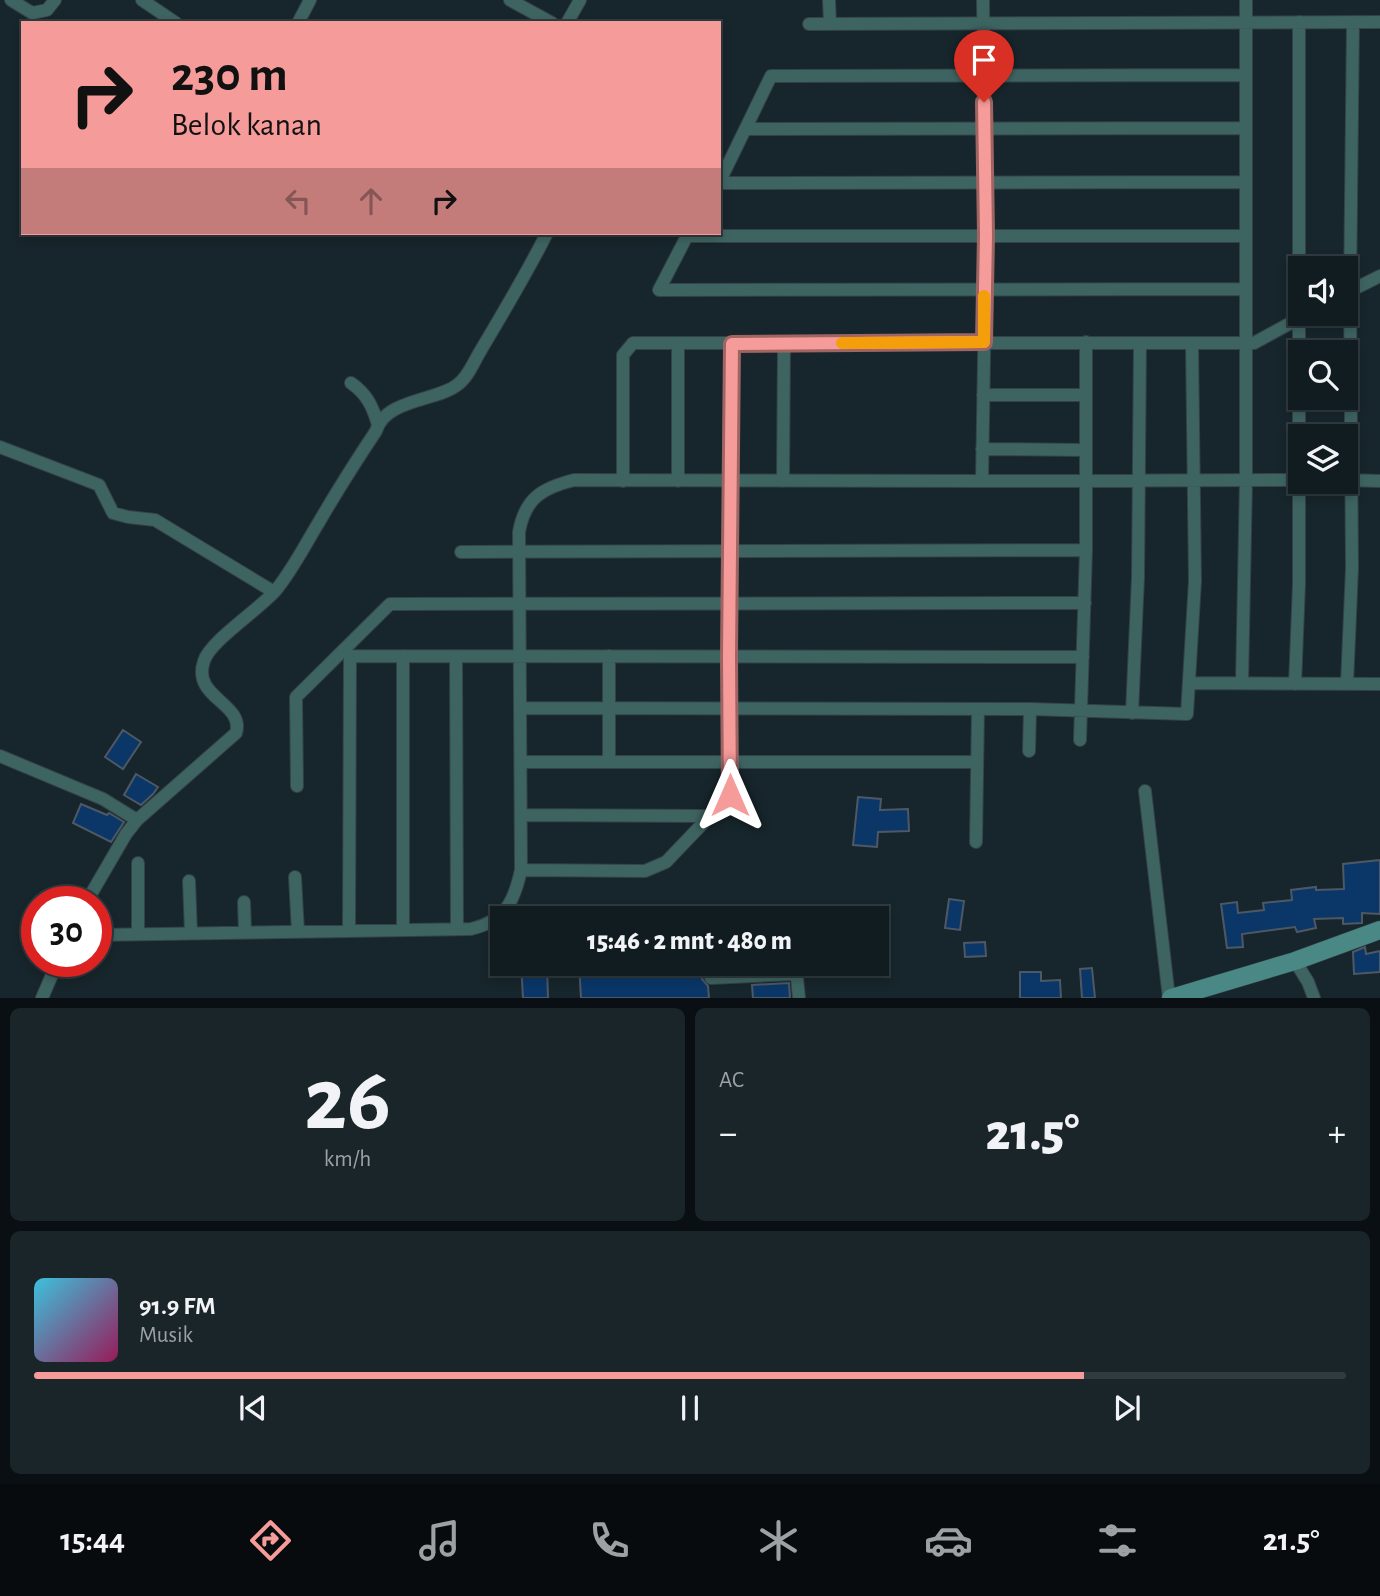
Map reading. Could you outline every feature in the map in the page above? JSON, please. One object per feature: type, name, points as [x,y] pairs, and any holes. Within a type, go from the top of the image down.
[{"type":"street","points":[[11,0],[32,13],[47,10],[55,0]]},
{"type":"street","points":[[142,0],[173,21]]},
{"type":"street","points":[[300,21],[310,0]]},
{"type":"street","points":[[510,0],[547,21]]},
{"type":"street","points":[[567,21],[580,0]]},
{"type":"street","points":[[829,0],[830,24]]},
{"type":"street","points":[[982,481],[986,235],[983,0]]},
{"type":"street","points":[[1242,683],[1246,480],[1245,0]]},
{"type":"street","points":[[1300,22],[1302,256]]},
{"type":"street","points":[[1349,256],[1353,22]]},
{"type":"street","points":[[809,24],[1380,22]]},
{"type":"street","points":[[721,179],[771,76],[1246,75]]},
{"type":"street","points":[[746,129],[1246,128]]},
{"type":"street","points":[[721,183],[1246,182]]},
{"type":"street","points":[[96,886],[137,820],[236,733],[236,717],[203,682],[204,661],[213,647],[274,592],[296,562],[378,425],[403,405],[447,391],[461,382],[509,305],[546,235]]},
{"type":"street","points":[[1246,236],[687,236],[659,290],[1246,289]]},
{"type":"street","points":[[1358,287],[1380,276]]},
{"type":"street","points":[[623,481],[623,355],[633,343],[1254,343],[1288,324]]},
{"type":"street","points":[[1300,424],[1303,326]]},
{"type":"street","points":[[1348,326],[1349,424]]},
{"type":"street","points":[[1080,740],[1086,550],[1086,342]]},
{"type":"street","points":[[678,343],[678,481]]},
{"type":"street","points":[[782,481],[784,343]]},
{"type":"street","points":[[1132,713],[1138,577],[1140,343]]},
{"type":"street","points":[[520,708],[1030,709],[1187,714],[1195,581],[1192,343]]},
{"type":"street","points":[[521,870],[645,870],[656,867],[666,862],[730,795],[732,344]]},
{"type":"street","points":[[351,383],[366,396],[378,425]]},
{"type":"street","points":[[983,395],[1086,395]]},
{"type":"street","points":[[0,447],[99,485],[114,513],[155,520],[274,592]]},
{"type":"street","points":[[982,449],[1086,450]]},
{"type":"street","points":[[112,935],[457,929],[487,925],[504,913],[516,893],[521,870],[519,531],[522,513],[536,497],[554,485],[574,480],[1288,480]]},
{"type":"street","points":[[1358,481],[1380,481]]},
{"type":"street","points":[[1295,684],[1299,494]]},
{"type":"street","points":[[1347,684],[1349,494]]},
{"type":"street","points":[[461,552],[1086,550]]},
{"type":"street","points":[[297,786],[296,697],[390,604],[1085,603]]},
{"type":"street","points":[[520,655],[729,656]]},
{"type":"street","points":[[349,931],[350,656],[1083,657]]},
{"type":"street","points":[[402,656],[403,930]]},
{"type":"street","points":[[456,656],[457,929]]},
{"type":"street","points":[[609,656],[609,762]]},
{"type":"street","points":[[1189,683],[1380,684]]},
{"type":"street","points":[[976,842],[978,709]]},
{"type":"street","points":[[1029,751],[1030,709]]},
{"type":"street","points":[[0,757],[103,799],[137,820]]},
{"type":"street","points":[[521,762],[977,762]]},
{"type":"street","points":[[1146,791],[1170,998],[1294,961],[1380,930]]},
{"type":"street","points":[[521,815],[710,816]]},
{"type":"street","points":[[138,863],[138,934]]},
{"type":"street","points":[[295,877],[298,932]]},
{"type":"street","points":[[189,881],[191,933]]},
{"type":"street","points":[[244,902],[245,932]]},
{"type":"street","points":[[1294,961],[1308,982],[1314,998]]},
{"type":"street","points":[[711,978],[794,974],[797,978],[799,998]]},
{"type":"street","points":[[42,998],[51,977]]},
{"type":"building","points":[[123,730],[141,742],[123,769],[105,757]]},
{"type":"building","points":[[136,774],[158,787],[141,805],[124,795]]},
{"type":"building","points":[[858,797],[881,799],[880,810],[908,809],[909,831],[878,832],[877,847],[853,845]]},
{"type":"building","points":[[81,804],[107,815],[109,813],[124,822],[111,842],[73,823]]},
{"type":"building","points":[[1380,860],[1380,914],[1362,913],[1362,923],[1343,924],[1343,918],[1314,919],[1316,928],[1297,932],[1295,927],[1242,934],[1243,947],[1227,948],[1221,904],[1237,902],[1238,913],[1264,910],[1263,903],[1292,900],[1291,890],[1316,887],[1316,890],[1344,889],[1343,864]]},
{"type":"building","points":[[949,899],[964,901],[960,930],[945,928]]},
{"type":"building","points":[[985,942],[986,956],[965,957],[964,943]]},
{"type":"building","points":[[1365,947],[1366,954],[1380,951],[1380,972],[1354,974],[1353,952]]},
{"type":"building","points":[[1092,968],[1095,998],[1082,998],[1080,969]]},
{"type":"building","points":[[1020,972],[1041,972],[1041,981],[1060,980],[1061,998],[1020,998]]},
{"type":"building","points":[[522,976],[547,976],[548,998],[523,998]]},
{"type":"building","points":[[580,976],[704,976],[702,979],[708,986],[709,998],[581,998]]},
{"type":"building","points":[[789,983],[790,998],[753,998],[752,985]]},
{"type":"slow traffic","points":[[842,343],[984,342],[984,296]]},
{"type":"route","points":[[730,795],[732,344],[984,342],[984,102]]}]
